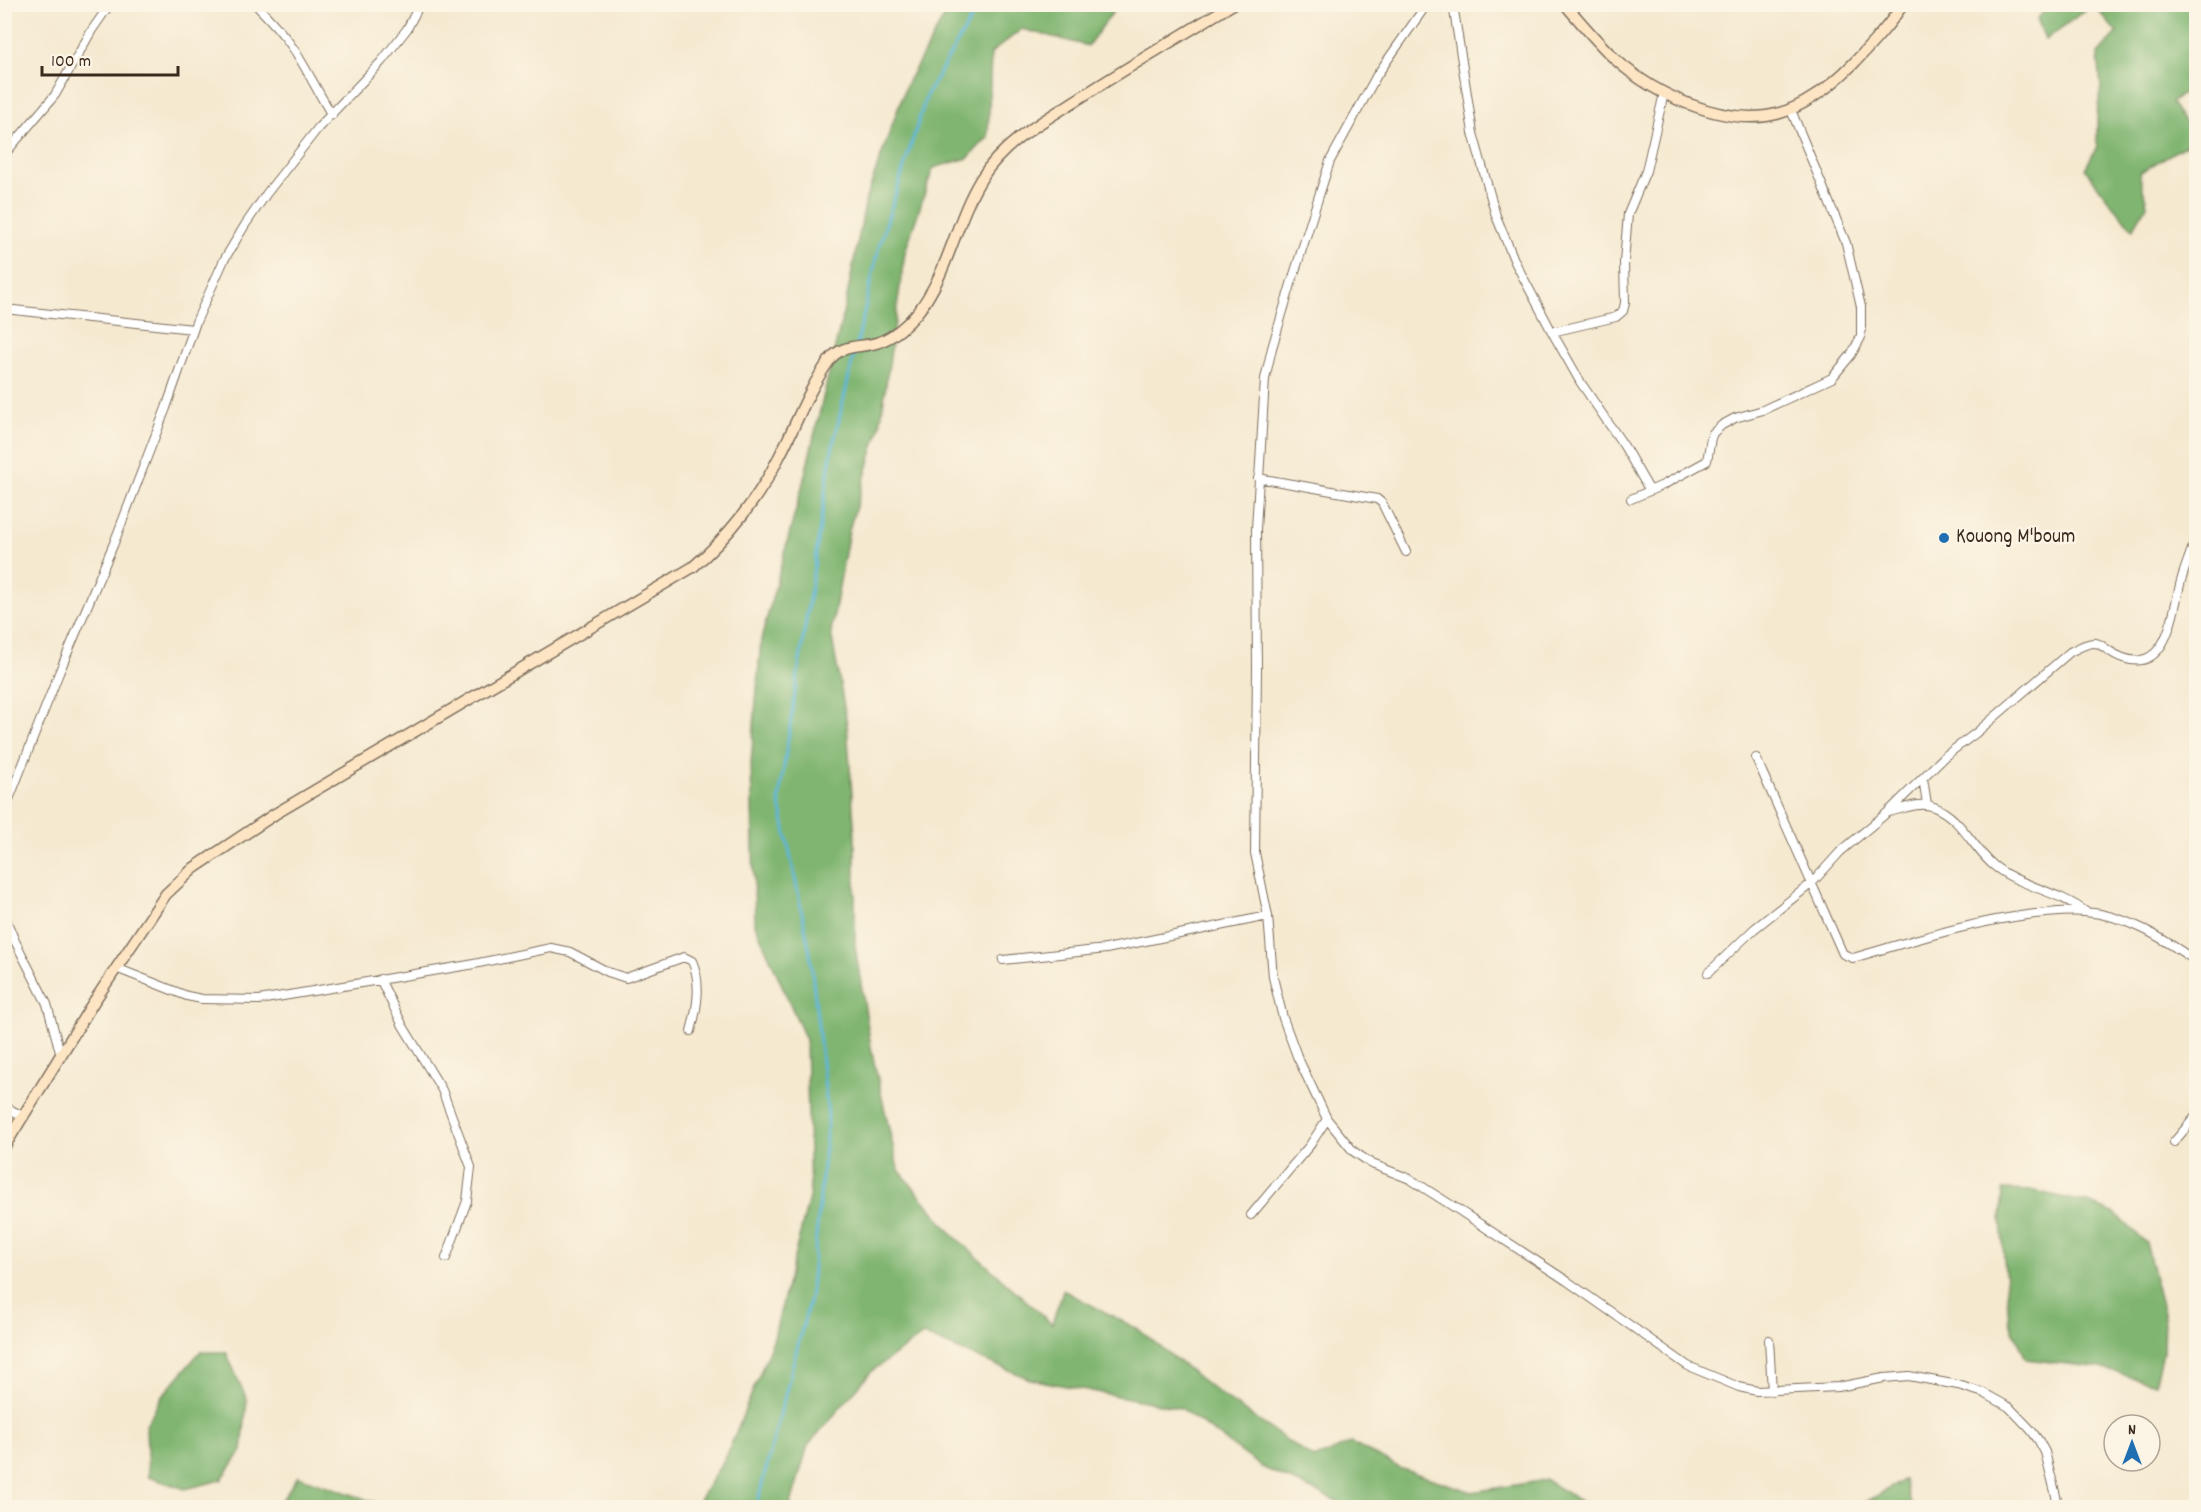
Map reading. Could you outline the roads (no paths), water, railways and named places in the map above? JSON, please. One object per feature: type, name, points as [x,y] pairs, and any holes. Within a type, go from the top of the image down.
[{"type":"street","points":[[4,155],[55,95],[92,30],[110,4]]},
{"type":"street","points":[[255,4],[280,30],[294,49],[314,88],[332,115]]},
{"type":"street","points":[[4,812],[114,543],[208,292],[245,225],[318,128],[381,62],[407,29],[420,4]]},
{"type":"street","points":[[4,1147],[116,968],[174,885],[210,857],[275,814],[698,563],[732,527],[768,478],[831,358],[843,348],[872,345],[890,337],[917,312],[945,266],[975,189],[998,156],[1039,124],[1233,4]]},
{"type":"street","points":[[1427,4],[1377,75],[1328,166],[1272,348],[1265,380],[1256,529],[1255,853],[1268,916],[1273,977],[1283,1018],[1297,1056],[1327,1119],[1343,1140],[1362,1158],[1410,1179],[1443,1200],[1567,1281],[1688,1366],[1738,1387],[1772,1391],[1848,1386],[1884,1378],[1909,1376],[1958,1385],[1984,1393],[2009,1407],[2039,1441],[2045,1452],[2059,1508]]},
{"type":"street","points":[[1453,4],[1470,117],[1482,170],[1496,216],[1515,262],[1552,332],[1581,383],[1624,446],[1650,491]]},
{"type":"street","points":[[1565,4],[1614,58],[1664,93],[1724,116],[1744,118],[1767,117],[1791,110],[1817,95],[1832,84],[1872,45],[1903,4]]},
{"type":"street","points":[[1552,332],[1617,317],[1623,311],[1628,214],[1646,171],[1664,93]]},
{"type":"street","points":[[1631,499],[1707,461],[1713,433],[1722,425],[1735,418],[1763,410],[1832,378],[1851,355],[1861,337],[1861,307],[1846,243],[1791,110]]},
{"type":"street","points":[[4,309],[194,329]]},
{"type":"street","points":[[1258,478],[1377,499],[1382,502],[1406,552]]},
{"type":"street","points":[[1708,973],[1754,929],[1812,883],[1840,852],[1888,812],[1945,756],[1976,733],[2056,663],[2085,644],[2096,642],[2125,658],[2140,659],[2151,656],[2160,649],[2168,635],[2181,581],[2196,538]]},
{"type":"street","points":[[1756,758],[1843,954],[1852,958],[1999,920],[2051,913],[2086,912],[2130,923],[2149,931],[2196,961]]},
{"type":"street","points":[[1923,778],[1927,804]]},
{"type":"street","points":[[1888,812],[1927,804],[1936,807],[1957,823],[1990,863],[1999,870],[2016,879],[2062,896],[2086,912]]},
{"type":"street","points":[[4,915],[47,1004],[61,1057]]},
{"type":"street","points":[[1003,960],[1106,949],[1268,916]]},
{"type":"street","points":[[116,968],[186,996],[259,1000],[469,965],[551,948],[570,952],[608,972],[626,978],[684,957],[692,961],[697,978],[697,1003],[691,1031]]},
{"type":"street","points":[[380,979],[403,1026],[442,1090],[471,1167],[467,1201],[446,1258]]},
{"type":"street","points":[[4,1106],[24,1117]]},
{"type":"street","points":[[2174,1142],[2196,1116]]},
{"type":"street","points":[[1251,1215],[1310,1145],[1327,1119]]},
{"type":"street","points":[[1769,1340],[1772,1391]]},
{"type":"waterway","points":[[857,344],[878,250],[927,94],[980,4]]},
{"type":"waterway","points":[[756,1508],[810,1298],[828,1116],[810,953],[779,799],[831,454],[855,350]]},
{"type":"place","name":"Kouong M'boum","points":[[1944,538]]}]
